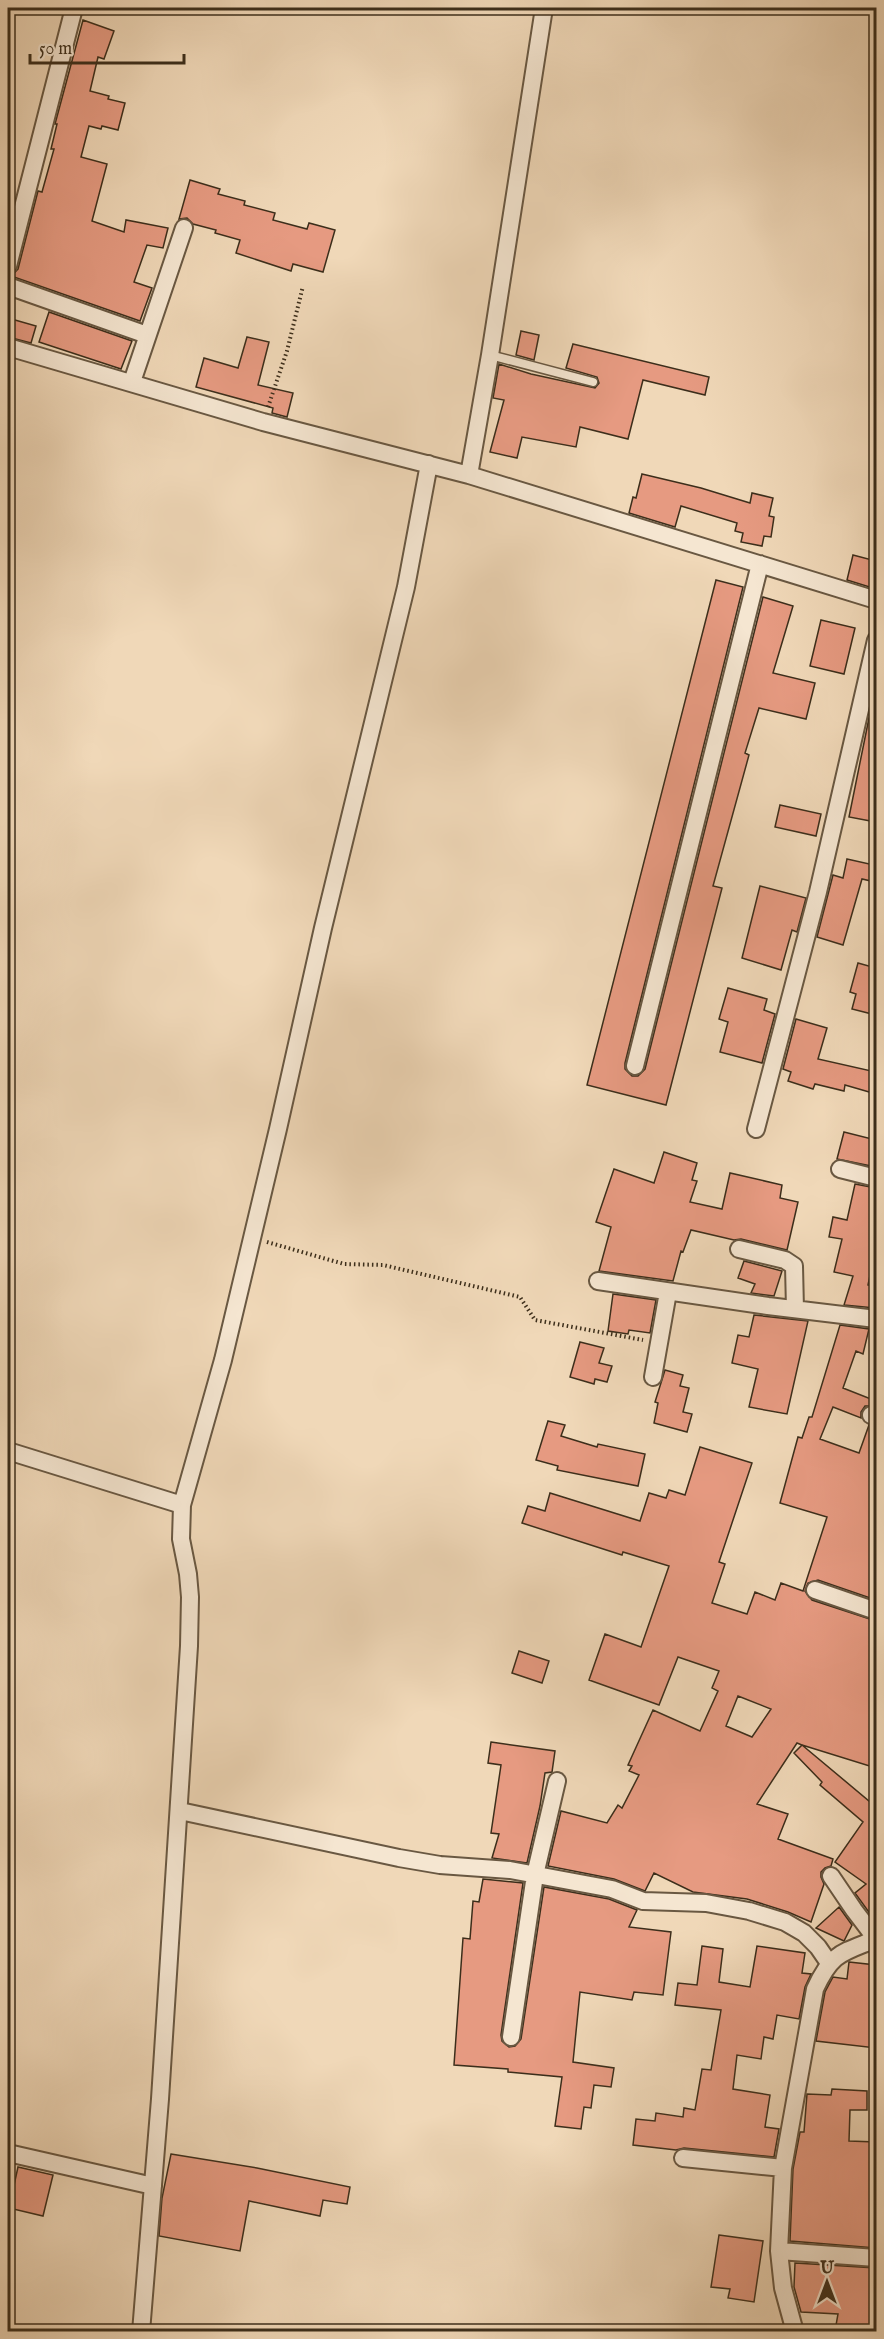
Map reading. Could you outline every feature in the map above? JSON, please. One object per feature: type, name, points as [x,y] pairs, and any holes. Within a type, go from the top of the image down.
[{"type":"street","points":[[8,266],[74,8]]},
{"type":"street","points":[[469,475],[544,8]]},
{"type":"street","points":[[132,382],[184,228]]},
{"type":"street","points":[[8,286],[147,335]]},
{"type":"street","points":[[8,346],[263,422],[469,475],[876,600]]},
{"type":"street","points":[[141,2331],[180,1812],[190,1597],[181,1539],[182,1504],[223,1360],[323,928],[406,586],[429,465]]},
{"type":"street","points":[[635,1066],[760,564]]},
{"type":"street","points":[[756,1129],[818,892],[876,640]]},
{"type":"street","points":[[840,1169],[876,1178]]},
{"type":"street","points":[[739,1250],[785,1260],[794,1266],[795,1309]]},
{"type":"street","points":[[598,1281],[876,1318]]},
{"type":"street","points":[[653,1377],[668,1292]]},
{"type":"street","points":[[8,1451],[182,1504]]},
{"type":"street","points":[[815,1590],[876,1611]]},
{"type":"street","points":[[511,2037],[535,1875],[557,1781]]},
{"type":"street","points":[[180,1812],[399,1858],[440,1865],[510,1870],[612,1889],[643,1901],[706,1903],[776,1919],[804,1933],[829,1963]]},
{"type":"street","points":[[795,2331],[783,2288],[779,2251],[783,2168],[815,1989],[829,1963],[839,1954],[876,1939],[831,1876]]},
{"type":"street","points":[[8,2153],[153,2186]]},
{"type":"street","points":[[683,2158],[783,2168]]},
{"type":"street","points":[[779,2251],[876,2258]]},
{"type":"lane","points":[[490,355],[593,382]]},
{"type":"path","points":[[263,422],[287,351],[303,286]]},
{"type":"path","points":[[252,1237],[344,1264],[382,1264],[520,1297],[535,1320],[659,1343]]},
{"type":"building","points":[[83,20],[114,31],[104,59],[98,57],[90,91],[125,103],[118,130],[89,126],[81,157],[107,164],[92,221],[124,232],[126,220],[168,228],[163,248],[147,245],[134,282],[152,288],[140,321],[11,276],[18,269],[38,191],[42,192],[54,149],[51,149],[57,124],[55,124]]},
{"type":"building","points":[[190,180],[220,189],[218,194],[245,201],[244,205],[275,213],[273,220],[307,229],[309,223],[335,230],[323,272],[293,264],[291,271],[236,253],[240,240],[193,224],[187,218],[179,219]]},
{"type":"building","points":[[49,312],[132,341],[121,369],[39,342]]},
{"type":"building","points":[[8,318],[36,326],[31,343],[8,337]]},
{"type":"building","points":[[521,331],[539,335],[534,360],[516,355]]},
{"type":"building","points":[[247,337],[269,342],[258,385],[293,393],[287,417],[272,413],[273,408],[196,387],[204,358],[238,368]]},
{"type":"building","points":[[573,344],[709,377],[705,395],[643,380],[628,439],[580,427],[576,447],[522,437],[517,458],[490,452],[504,400],[493,398],[499,364],[531,374],[595,388],[599,383],[597,377],[566,368]]},
{"type":"building","points":[[642,474],[750,503],[752,493],[773,498],[769,516],[774,517],[771,537],[764,536],[762,546],[741,542],[743,533],[735,531],[737,523],[681,506],[675,527],[629,513],[633,497],[636,498]]},
{"type":"building","points":[[853,555],[876,561],[876,589],[847,580]]},
{"type":"building","points":[[716,580],[743,587],[625,1063],[625,1069],[632,1076],[638,1076],[645,1069],[763,597],[793,606],[773,673],[815,683],[806,719],[759,708],[745,753],[749,755],[713,886],[722,888],[666,1105],[587,1085]]},
{"type":"building","points":[[821,620],[855,628],[844,674],[810,666]]},
{"type":"building","points":[[869,718],[876,718],[876,822],[849,817]]},
{"type":"building","points":[[780,805],[821,814],[816,836],[775,827]]},
{"type":"building","points":[[847,859],[874,865],[871,881],[862,879],[843,945],[817,937],[833,875],[843,878]]},
{"type":"building","points":[[760,886],[806,898],[797,932],[792,930],[781,970],[742,958]]},
{"type":"building","points":[[858,963],[876,968],[876,997],[872,1014],[852,1009],[856,994],[850,992]]},
{"type":"building","points":[[728,988],[767,999],[764,1010],[775,1014],[762,1063],[720,1052],[728,1022],[719,1019]]},
{"type":"building","points":[[796,1019],[827,1028],[818,1059],[876,1072],[876,1094],[845,1085],[844,1091],[815,1084],[813,1089],[788,1081],[791,1072],[783,1069]]},
{"type":"building","points":[[844,1132],[876,1140],[876,1167],[837,1159]]},
{"type":"building","points":[[664,1152],[697,1163],[692,1180],[697,1181],[690,1202],[722,1209],[730,1173],[782,1185],[780,1198],[798,1202],[787,1250],[691,1230],[683,1252],[681,1251],[673,1281],[599,1271],[611,1227],[596,1222],[614,1169],[654,1183]]},
{"type":"building","points":[[855,1184],[876,1188],[876,1247],[868,1285],[876,1287],[875,1308],[844,1305],[853,1276],[834,1272],[842,1239],[829,1237],[833,1217],[847,1220]]},
{"type":"building","points":[[744,1261],[782,1271],[774,1296],[751,1293],[755,1284],[738,1278]]},
{"type":"building","points":[[613,1294],[656,1300],[650,1333],[629,1330],[628,1334],[608,1331]]},
{"type":"building","points":[[754,1315],[808,1321],[787,1414],[749,1407],[758,1369],[732,1363],[738,1335],[749,1337]]},
{"type":"building","points":[[840,1325],[869,1329],[863,1354],[856,1351],[843,1388],[876,1401],[876,1406],[865,1406],[861,1412],[861,1418],[833,1407],[820,1439],[859,1453],[869,1425],[876,1427],[876,1600],[818,1580],[808,1583],[805,1591],[812,1600],[876,1621],[876,1768],[797,1743],[757,1804],[788,1814],[778,1839],[833,1859],[831,1866],[821,1872],[824,1884],[811,1922],[747,1899],[693,1892],[654,1873],[645,1891],[614,1879],[548,1866],[561,1811],[607,1823],[618,1805],[622,1808],[639,1775],[629,1771],[632,1766],[628,1765],[653,1710],[700,1731],[718,1691],[712,1688],[719,1671],[678,1657],[659,1705],[589,1680],[605,1634],[641,1647],[669,1566],[623,1552],[622,1555],[522,1523],[528,1506],[545,1511],[550,1493],[640,1521],[649,1493],[666,1498],[669,1490],[685,1495],[700,1447],[752,1463],[719,1562],[725,1564],[712,1603],[747,1614],[755,1592],[775,1600],[781,1583],[803,1591],[827,1517],[780,1503],[798,1437],[802,1438],[809,1417],[812,1417]],"holes":[[[738,1696],[771,1709],[752,1737],[726,1726]]]},
{"type":"building","points":[[580,1342],[604,1348],[599,1363],[612,1366],[607,1382],[595,1379],[594,1384],[570,1377]]},
{"type":"building","points":[[665,1370],[683,1375],[680,1386],[689,1388],[683,1412],[692,1414],[687,1432],[654,1423],[658,1403],[655,1402]]},
{"type":"building","points":[[548,1421],[565,1425],[561,1436],[597,1447],[598,1444],[645,1454],[638,1486],[557,1470],[558,1466],[536,1460]]},
{"type":"building","points":[[519,1651],[549,1661],[542,1683],[512,1673]]},
{"type":"building","points":[[491,1742],[555,1751],[552,1772],[545,1773],[527,1863],[492,1858],[499,1834],[491,1833],[501,1765],[488,1763]]},
{"type":"building","points":[[802,1745],[875,1806],[876,1804],[876,1922],[855,1893],[866,1884],[835,1862],[863,1822],[820,1785],[822,1782],[794,1753]]},
{"type":"building","points":[[483,1879],[523,1883],[501,2035],[502,2041],[509,2047],[515,2046],[521,2039],[544,1887],[609,1899],[637,1910],[629,1927],[671,1932],[663,1995],[634,1992],[632,2000],[580,1992],[573,2062],[614,2068],[611,2087],[594,2085],[591,2108],[584,2107],[581,2129],[555,2126],[562,2077],[508,2072],[508,2069],[454,2065],[463,1938],[470,1939],[473,1901],[479,1902]]},
{"type":"building","points":[[839,1907],[852,1925],[844,1941],[816,1928]]},
{"type":"building","points":[[702,1946],[723,1949],[719,1982],[750,1987],[757,1946],[805,1953],[802,1973],[811,1974],[805,1987],[799,2019],[777,2015],[773,2039],[764,2037],[761,2059],[737,2055],[733,2089],[770,2095],[765,2127],[779,2129],[774,2157],[633,2145],[636,2119],[655,2121],[656,2113],[683,2117],[684,2108],[695,2110],[702,2069],[711,2070],[721,2010],[675,2005],[678,1983],[697,1985]]},
{"type":"building","points":[[849,1962],[876,1965],[876,2048],[816,2041],[825,1992],[833,1977],[847,1979]]},
{"type":"building","points":[[832,2089],[867,2091],[867,2110],[850,2110],[849,2141],[876,2142],[876,2248],[790,2241],[793,2169],[800,2132],[804,2132],[807,2094],[831,2095]]},
{"type":"building","points":[[171,2154],[257,2168],[350,2187],[347,2204],[323,2200],[320,2216],[249,2201],[240,2251],[159,2236],[162,2198]]},
{"type":"building","points":[[18,2167],[53,2175],[43,2216],[9,2208]]},
{"type":"building","points":[[719,2235],[763,2241],[754,2302],[728,2298],[730,2289],[711,2287]]},
{"type":"building","points":[[795,2263],[876,2268],[876,2331],[835,2331],[838,2314],[801,2312],[794,2287]]}]
